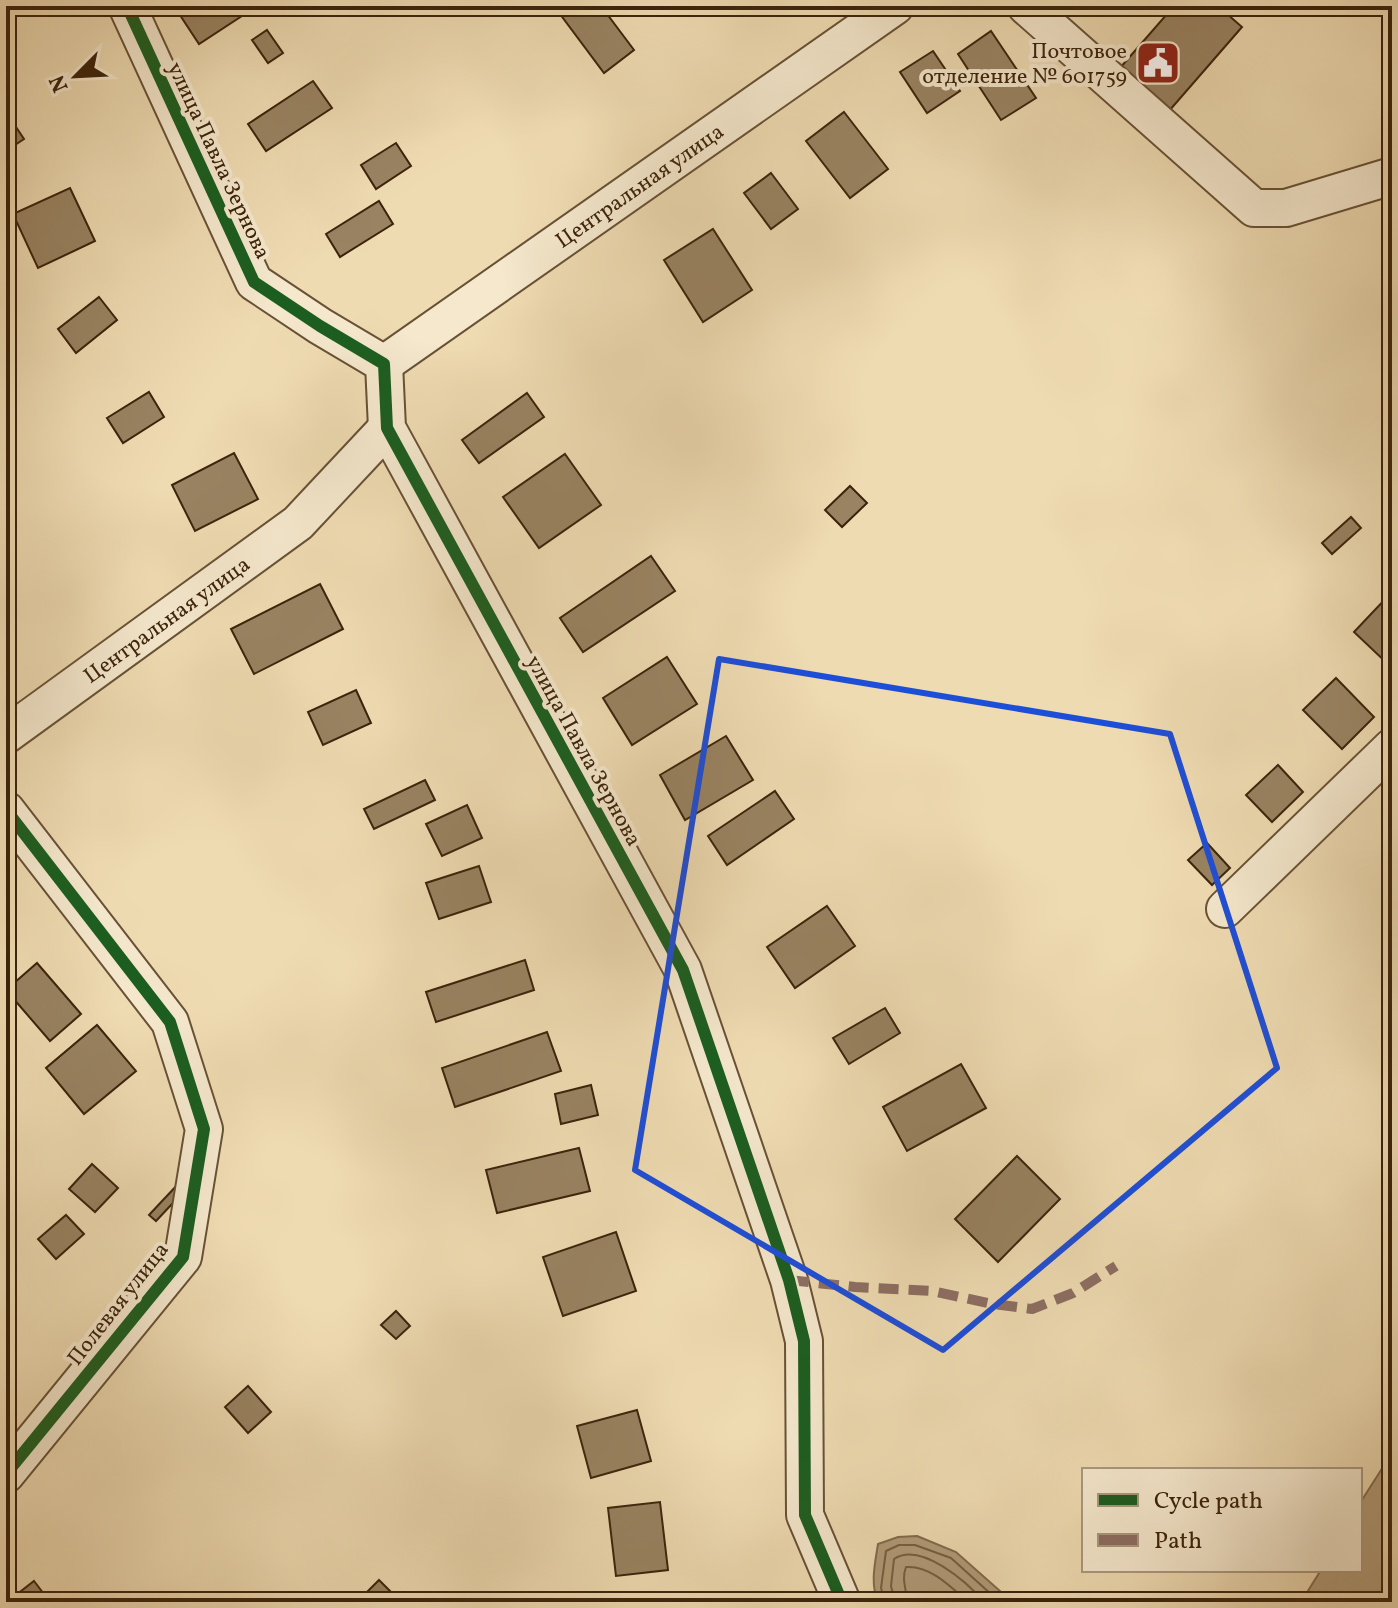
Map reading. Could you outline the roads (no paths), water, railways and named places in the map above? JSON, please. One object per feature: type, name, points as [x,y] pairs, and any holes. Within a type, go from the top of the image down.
[{"type":"street","name":"улица Павла Зернова","points":[[127,6],[254,282],[384,364],[387,428],[683,970],[789,1280],[804,1341],[805,1515],[842,1602]]},
{"type":"street","name":"Центральная улица","points":[[384,364],[895,6]]},
{"type":"street","points":[[1026,6],[1254,208],[1286,208],[1392,176]]},
{"type":"street","name":"Центральная улица","points":[[6,735],[298,523],[387,428]]},
{"type":"street","points":[[1225,909],[1392,747]]},
{"type":"street","name":"Полевая улица","points":[[6,810],[170,1022],[204,1129],[183,1257],[6,1474]]},
{"type":"water","points":[[1392,1453],[1392,1602],[1301,1602],[1320,1572],[1362,1572],[1362,1500]]},
{"type":"water","points":[[917,1536],[956,1552],[1000,1591],[1003,1602],[878,1602],[874,1581],[878,1544],[898,1537]]},
{"type":"place","name":"Почтовое отделение № 601759","points":[[1158,63]]}]
